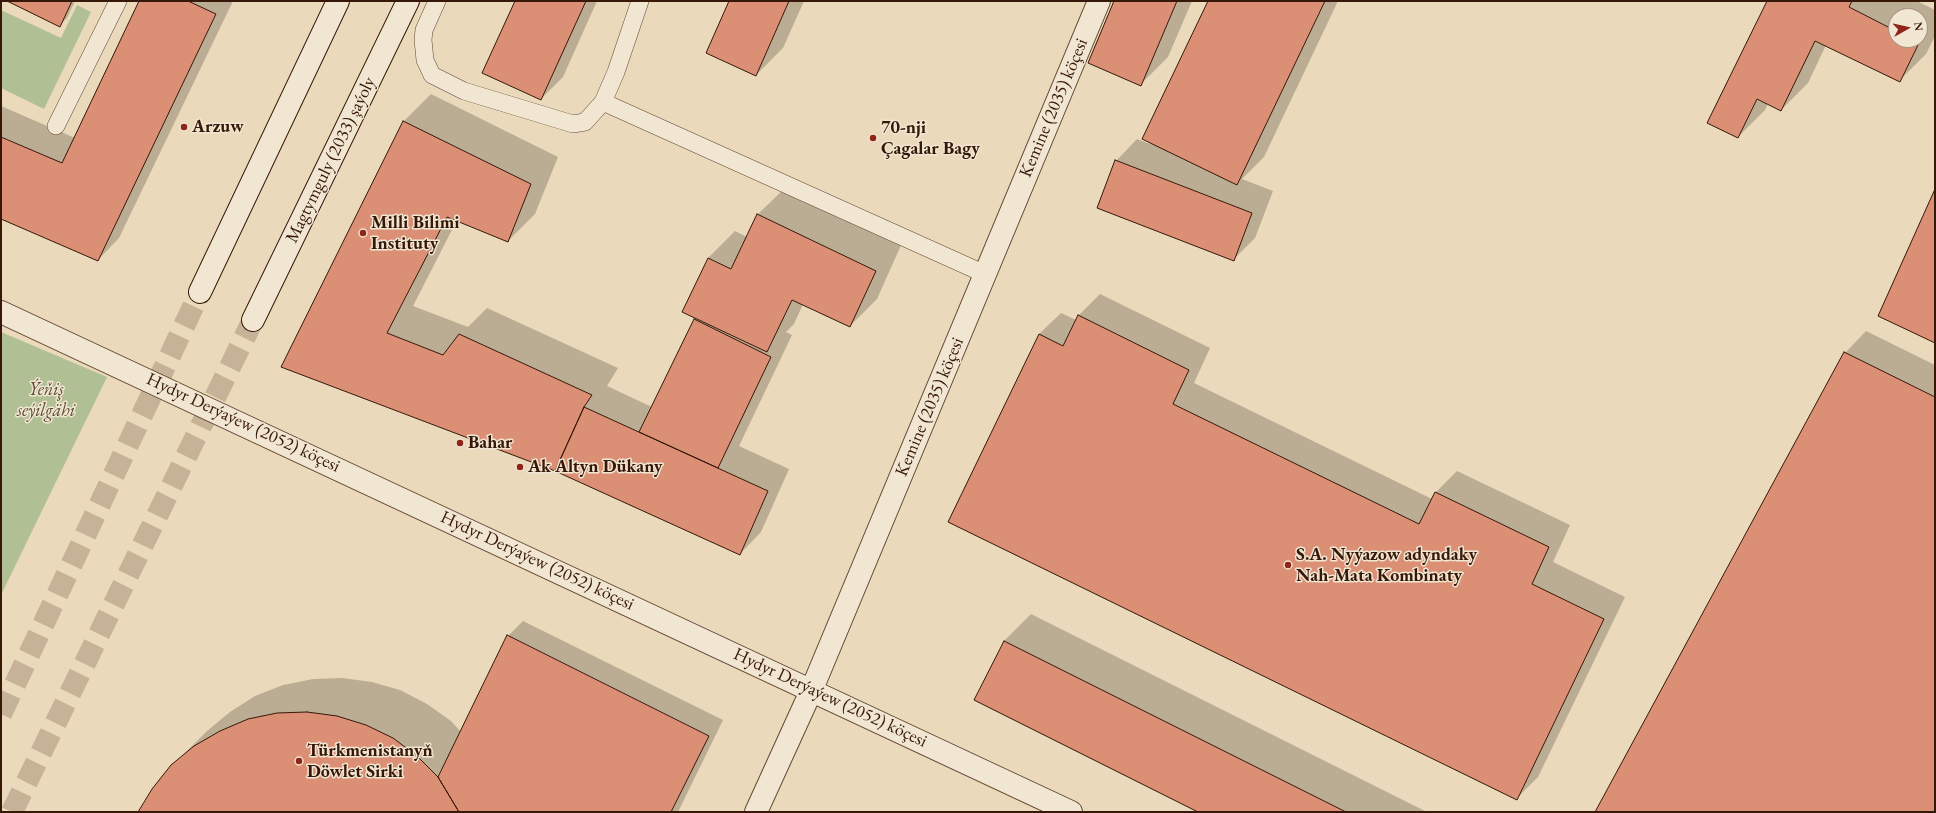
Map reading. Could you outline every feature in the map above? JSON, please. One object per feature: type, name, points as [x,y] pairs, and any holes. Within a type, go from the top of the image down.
[{"type":"street","points":[[200,292],[338,1]]},
{"type":"street","name":"Magtymguly (2033) şaýoly","points":[[254,320],[408,1]]},
{"type":"street","name":"Kemine (2035) köçesi","points":[[756,812],[812,689],[1099,1]]},
{"type":"street","name":"Hydyr Derýaýew (2052) köçesi","points":[[1,312],[812,689],[1071,812]]},
{"type":"lane","points":[[56,126],[118,1]]},
{"type":"lane","points":[[437,1],[424,30],[423,40],[425,60],[432,76],[464,91],[573,124],[585,122],[603,102],[616,72],[640,1]]},
{"type":"lane","points":[[603,102],[985,274]]},
{"type":"green space","points":[[77,5],[91,12],[44,109],[1,88],[1,10],[61,38]]},
{"type":"green space","name":"Ýeňiş seýilgähi","points":[[1,332],[107,377],[1,595]]},
{"type":"building","points":[[7,1],[72,1],[60,27]]},
{"type":"building","points":[[139,1],[188,1],[216,14],[98,261],[1,219],[1,137],[62,163]]},
{"type":"building","points":[[515,1],[586,1],[541,100],[482,73]]},
{"type":"building","points":[[729,1],[789,1],[756,76],[706,53]]},
{"type":"building","points":[[1114,1],[1177,1],[1141,86],[1088,63]]},
{"type":"building","points":[[1208,1],[1325,1],[1237,185],[1142,139]]},
{"type":"building","points":[[1767,1],[1852,1],[1849,7],[1888,27],[1888,48],[1917,48],[1900,82],[1815,41],[1781,111],[1757,99],[1738,138],[1707,123]]},
{"type":"building","points":[[403,121],[531,184],[508,242],[447,217],[387,333],[443,355],[459,334],[592,395],[584,407],[555,471],[281,367]]},
{"type":"building","points":[[1115,160],[1252,213],[1234,261],[1097,208]]},
{"type":"building","points":[[1935,189],[1935,343],[1878,316]]},
{"type":"building","points":[[757,214],[876,271],[850,327],[792,300],[767,352],[682,312],[708,258],[731,269]]},
{"type":"building","name":"S.A. Nyýazow adyndaky Nah-Mata Kombinaty","points":[[1078,315],[1189,370],[1173,404],[1419,524],[1435,492],[1549,547],[1532,584],[1604,619],[1517,800],[948,522],[1039,334],[1063,346]]},
{"type":"building","points":[[694,319],[771,357],[718,468],[639,432]]},
{"type":"building","points":[[1844,352],[1935,397],[1935,812],[1595,812]]},
{"type":"building","points":[[584,407],[768,491],[740,555],[555,471]]},
{"type":"building","points":[[507,635],[709,736],[671,812],[459,812],[438,777]]},
{"type":"building","points":[[1004,641],[1346,812],[1198,812],[974,700]]},
{"type":"building","name":"Türkmenistanyň Döwlet Sirki","points":[[307,712],[337,716],[366,725],[393,738],[417,756],[438,777],[459,812],[138,812],[152,789],[171,765],[194,746],[220,731],[248,719],[277,713]]},
{"type":"tunnel","points":[[1,714],[200,292]]},
{"type":"tunnel","points":[[12,812],[253,320]]},
{"type":"place","name":"Arzuw","points":[[184,127]]},
{"type":"place","name":"70-nji Çagalar Bagy","points":[[873,138]]},
{"type":"place","name":"Milli Bilimi Instituty","points":[[363,233]]},
{"type":"place","name":"Bahar","points":[[460,443]]},
{"type":"place","name":"Ak Altyn Dükany","points":[[520,467]]},
{"type":"place","name":"S.A. Nyýazow adyndaky Nah-Mata Kombinaty","points":[[1288,565]]},
{"type":"place","name":"Türkmenistanyň Döwlet Sirki","points":[[299,761]]}]
